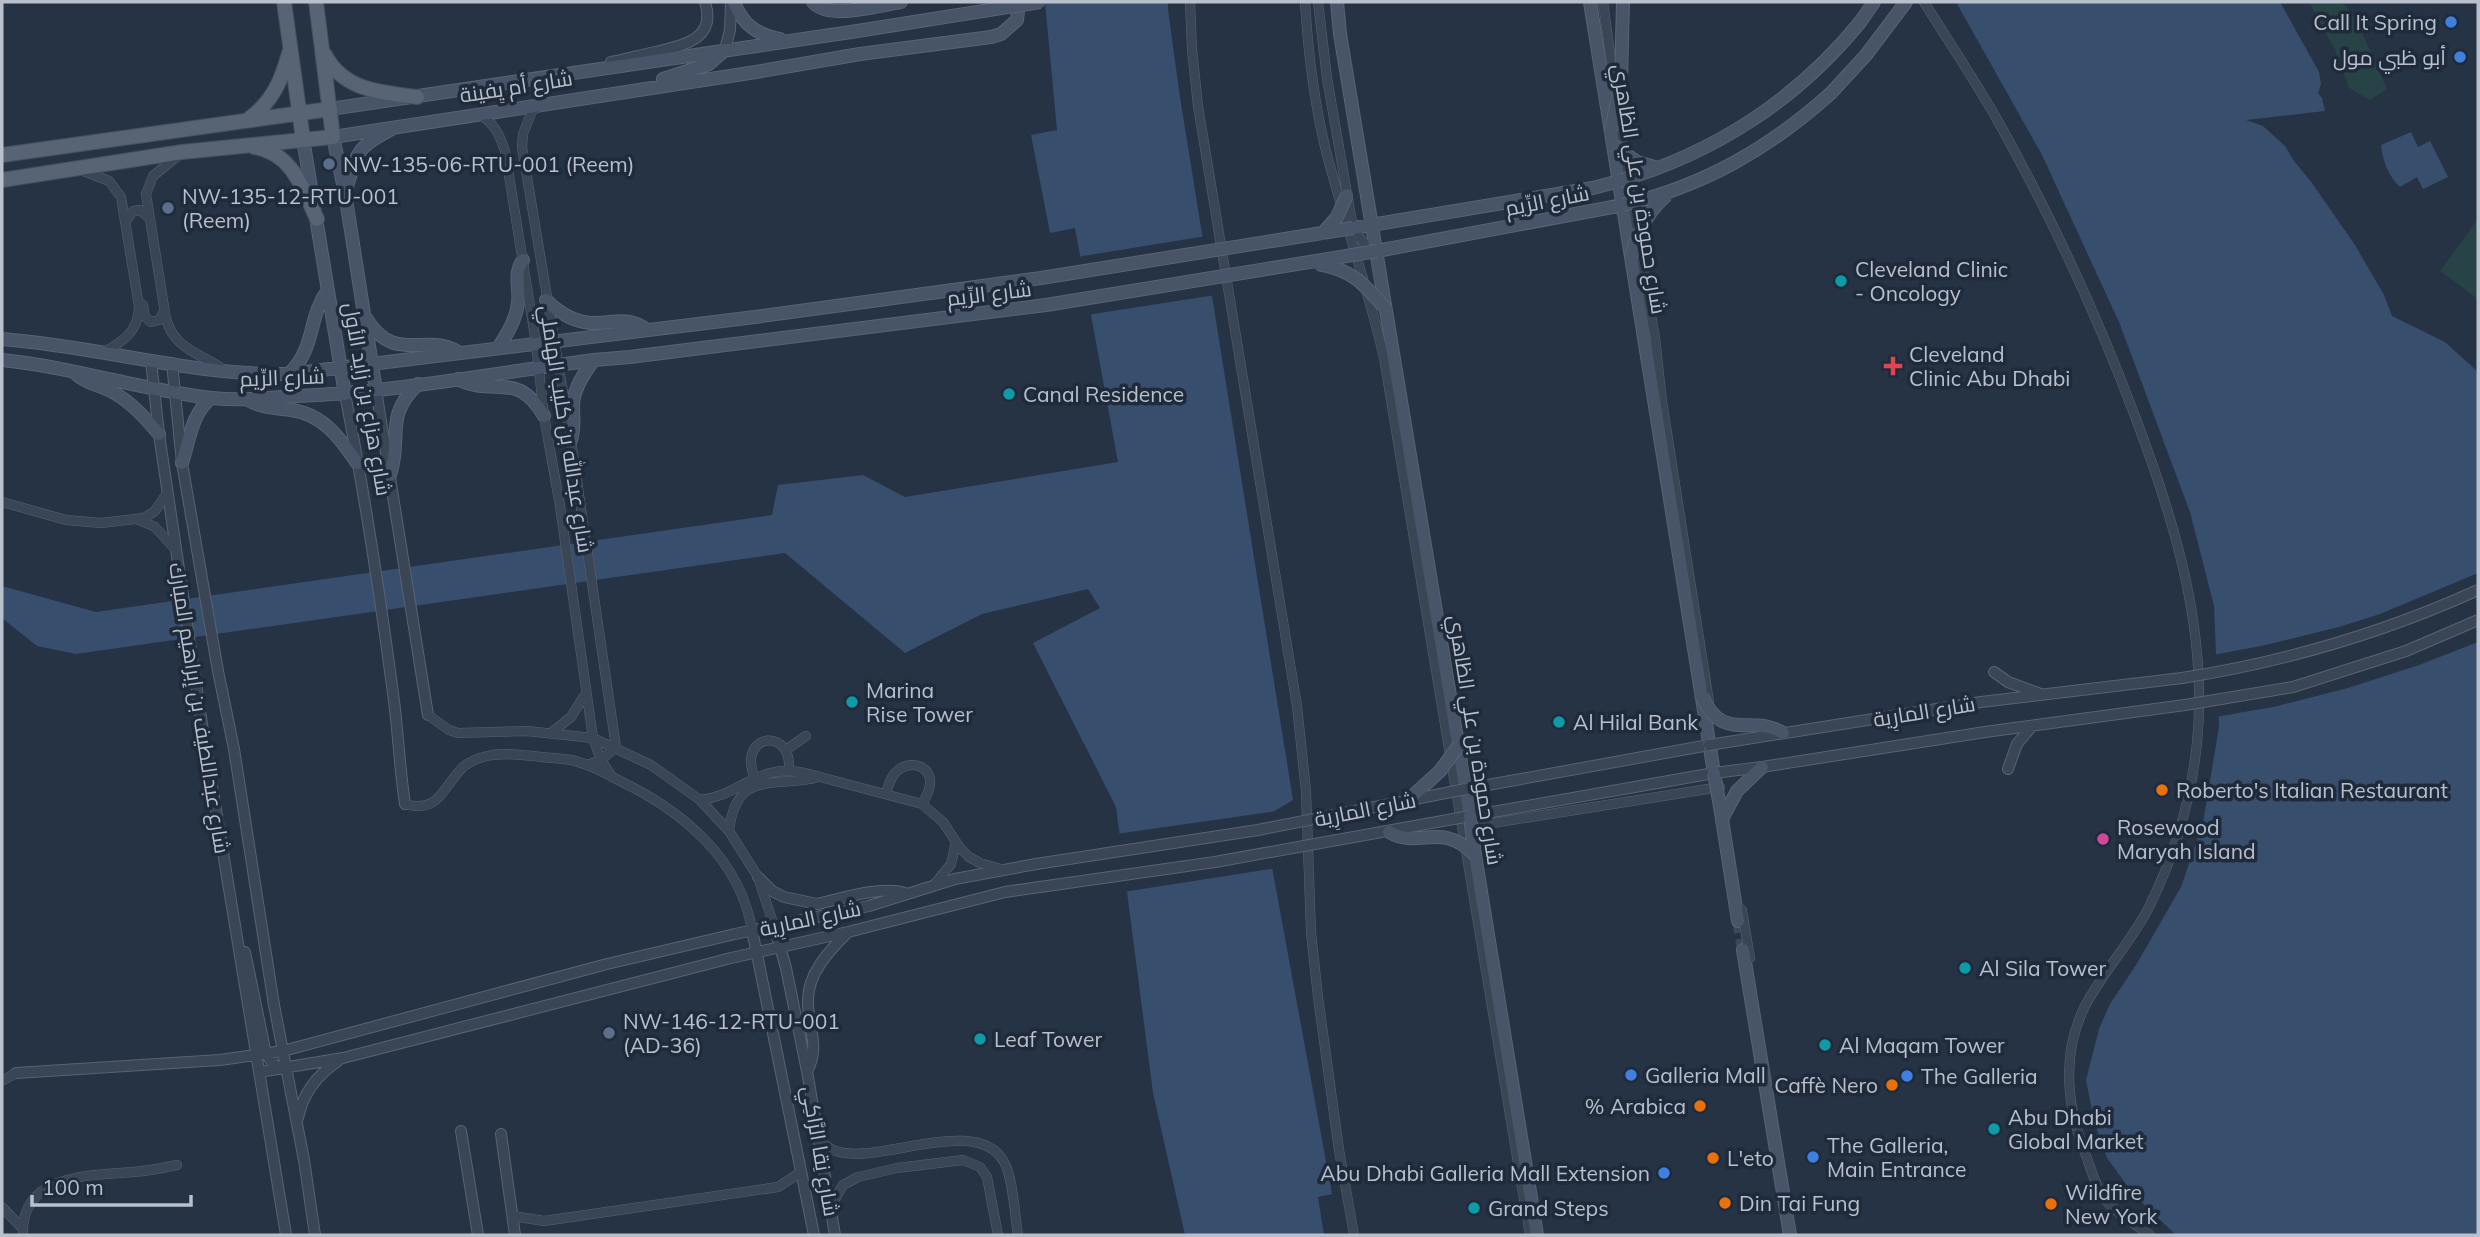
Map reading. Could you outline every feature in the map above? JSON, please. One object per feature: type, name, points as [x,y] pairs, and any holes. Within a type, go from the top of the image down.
[{"type":"main road","name":"شارع هزاع بن زايد الأول","points":[[284,2],[303,139],[345,394]]},
{"type":"main road","name":"شارع هزاع بن زايد الأول","points":[[316,2],[333,137],[345,193],[376,390]]},
{"type":"main road","points":[[732,2],[751,28],[768,37],[788,41]]},
{"type":"main road","points":[[813,2],[818,8],[830,12],[901,2]]},
{"type":"main road","name":"شارع أم يِفينة","points":[[2,180],[182,152],[333,137],[860,54],[992,37],[1001,34],[1017,20],[1018,2]]},
{"type":"main road","name":"شارع أم يِفينة","points":[[2,155],[417,97],[1040,2]]},
{"type":"main road","name":"شارع حمودة بن علي الظاهري","points":[[1337,2],[1340,34],[1459,745],[1537,1235]]},
{"type":"main road","name":"شارع حمودة بن علي الظاهري","points":[[1590,2],[1613,145],[1622,176],[1623,205],[1631,257],[1738,921]]},
{"type":"main road","points":[[1611,131],[1621,81],[1623,2]]},
{"type":"main road","name":"شارع الرِّيم","points":[[2,339],[103,352],[229,373],[289,374],[1041,278],[1593,188],[1622,176],[1658,168],[1720,140],[1778,103],[1838,47],[1874,2]]},
{"type":"main road","name":"شارع الرِّيم","points":[[2,360],[73,370],[211,398],[345,394],[594,360],[631,358],[1046,305],[1377,251],[1623,205],[1707,178],[1740,161],[1794,124],[1831,93],[1866,55],[1906,2]]},
{"type":"main road","points":[[247,120],[273,95],[290,48]]},
{"type":"main road","points":[[644,89],[663,79],[709,64],[725,50]]},
{"type":"main road","points":[[323,52],[332,66],[351,83],[366,89],[417,97]]},
{"type":"main road","points":[[345,193],[362,147],[400,125]]},
{"type":"main road","points":[[242,145],[265,149],[286,161],[298,178],[317,219]]},
{"type":"main road","points":[[1613,145],[1637,162],[1658,168]]},
{"type":"main road","points":[[1631,257],[1646,219],[1672,191]]},
{"type":"main road","points":[[1322,233],[1337,217],[1347,194]]},
{"type":"main road","points":[[498,348],[517,309],[516,275],[523,260]]},
{"type":"main road","points":[[1304,262],[1351,274],[1365,285],[1386,309]]},
{"type":"main road","points":[[289,374],[307,349],[318,306],[328,290]]},
{"type":"main road","points":[[546,300],[560,312],[584,322],[628,320],[647,330]]},
{"type":"main road","points":[[364,315],[379,334],[391,342],[413,346],[445,345],[459,352]]},
{"type":"main road","points":[[570,440],[574,432],[574,398],[583,376],[594,360]]},
{"type":"main road","points":[[73,370],[83,380],[105,388],[127,401],[159,434]]},
{"type":"main road","points":[[458,379],[473,386],[499,385],[515,388],[529,396],[544,416]]},
{"type":"main road","points":[[390,475],[394,456],[393,432],[398,411],[418,384]]},
{"type":"main road","points":[[182,463],[194,420],[211,398]]},
{"type":"main road","points":[[245,399],[266,407],[306,414],[318,420],[339,438],[357,463]]},
{"type":"main road","points":[[1702,696],[1712,713],[1727,724],[1767,726],[1783,733]]},
{"type":"main road","points":[[1406,802],[1430,782],[1459,745]]},
{"type":"main road","points":[[1722,818],[1737,791],[1762,767]]},
{"type":"main road","points":[[1389,832],[1408,838],[1444,837],[1461,843],[1475,856]]},
{"type":"main road","points":[[1743,950],[1792,1235]]},
{"type":"street","points":[[569,72],[691,44],[704,31],[708,19],[705,2]]},
{"type":"street","points":[[725,50],[732,2]]},
{"type":"street","points":[[1190,2],[1198,106],[1297,706],[1306,791],[1308,876],[1315,971],[1335,1124],[1354,1235]]},
{"type":"street","points":[[1305,2],[1312,76],[1321,127],[1384,358],[1530,1235]]},
{"type":"street","points":[[1318,2],[1325,64],[1353,228],[1363,242],[1377,251]]},
{"type":"street","name":"شارع حمودة بن علي الظاهري","points":[[1603,2],[1622,176]]},
{"type":"street","points":[[1924,2],[1997,121],[2077,275],[2122,382],[2162,488],[2185,572],[2199,696],[2197,743],[2188,801],[2171,857],[2152,902],[2084,1009],[2071,1051],[2068,1080],[2076,1127],[2096,1184],[2105,1200],[2150,1235]]},
{"type":"street","name":"شارع عبدالله بن كليب الهاملي","points":[[548,102],[531,111],[523,134],[524,159],[616,747]]},
{"type":"street","name":"شارع عبدالله بن كليب الهاملي","points":[[477,113],[489,120],[497,131],[506,159],[536,343],[544,416],[560,506],[593,738],[601,760],[612,777]]},
{"type":"street","points":[[182,152],[160,169],[148,184],[146,194],[164,311],[170,332],[181,346],[229,373]]},
{"type":"street","points":[[506,159],[516,156],[524,159]]},
{"type":"street","points":[[79,169],[109,181],[117,189],[124,205],[139,306],[138,320],[123,341],[103,352]]},
{"type":"street","points":[[1622,176],[1655,338],[1662,401],[1792,1235]]},
{"type":"street","points":[[126,221],[133,211],[146,213],[149,218]]},
{"type":"street","points":[[135,276],[148,320],[159,320],[164,311]]},
{"type":"street","name":"شارع عبداللطيف بن إبراهيم المبارك","points":[[150,361],[194,675],[235,930],[261,1055],[260,1072],[286,1235]]},
{"type":"street","name":"شارع عبداللطيف بن إبراهيم المبارك","points":[[172,363],[182,463],[234,749],[283,1051],[304,1160],[314,1235]]},
{"type":"street","name":"شارع هزاع بن زايد الأول","points":[[376,390],[428,715]]},
{"type":"street","name":"شارع هزاع بن زايد الأول","points":[[345,394],[373,549],[405,804]]},
{"type":"street","points":[[2,502],[48,516],[101,523],[137,519],[155,511],[167,493]]},
{"type":"street","points":[[137,519],[155,527],[176,555]]},
{"type":"street","name":"شارع المارِية","points":[[16,1073],[261,1055],[283,1051],[595,967],[869,906],[1001,869],[1234,834],[1466,789],[1783,733],[2044,694],[2224,671],[2306,653],[2393,625],[2478,590]]},
{"type":"street","name":"شارع المارِية","points":[[260,1072],[343,1058],[1004,892],[1215,862],[1714,773],[2233,699],[2292,687],[2406,652],[2478,620]]},
{"type":"street","points":[[1994,672],[2016,686],[2044,694]]},
{"type":"street","points":[[551,733],[570,717],[586,693]]},
{"type":"street","name":"شارع نِقا الرَّاكِي","points":[[428,715],[458,733],[511,730],[593,738],[651,765],[700,800],[729,831],[758,877],[780,948],[807,1071],[835,1235]]},
{"type":"street","points":[[2008,769],[2017,744],[2032,726]]},
{"type":"street","points":[[787,749],[806,736]]},
{"type":"street","points":[[758,782],[750,760],[761,743],[775,741],[787,749],[790,755],[789,771]]},
{"type":"street","points":[[588,765],[601,760],[616,747]]},
{"type":"street","name":"شارع نِقا الرَّاكِي","points":[[405,804],[418,806],[432,803],[441,796],[464,766],[488,756],[509,754],[571,760],[588,765],[644,792],[673,811],[718,853],[747,904],[814,1235]]},
{"type":"street","points":[[886,793],[892,775],[906,765],[915,764],[927,771],[929,776],[929,789],[922,804]]},
{"type":"street","points":[[700,800],[784,775],[789,771],[805,773],[922,804],[943,822],[969,857],[1001,869]]},
{"type":"street","points":[[729,831],[736,801],[758,782],[817,778]]},
{"type":"street","points":[[1463,828],[1723,787]]},
{"type":"street","points":[[933,886],[951,864],[956,842]]},
{"type":"street","points":[[758,877],[776,894],[817,904],[889,890],[907,894]]},
{"type":"street","points":[[807,1071],[813,1061],[814,1046],[808,991],[821,963],[848,932]]},
{"type":"street","points":[[261,1055],[274,1065],[286,1068]]},
{"type":"street","points":[[297,1124],[300,1108],[310,1086],[326,1069],[343,1058]]},
{"type":"street","points":[[2,1082],[16,1073]]},
{"type":"street","points":[[461,1131],[478,1235]]},
{"type":"street","points":[[501,1133],[515,1235]]},
{"type":"street","points":[[818,1139],[830,1148],[844,1153],[958,1141],[977,1142],[991,1148],[1001,1156],[1007,1167],[1018,1235]]},
{"type":"street","points":[[883,1150],[879,1156],[882,1165],[897,1168]]},
{"type":"street","points":[[831,1206],[839,1190],[849,1181],[897,1168],[957,1160],[975,1164],[984,1172],[989,1183],[998,1235]]},
{"type":"street","points":[[23,1232],[26,1214],[34,1200],[55,1184],[88,1175],[135,1172],[177,1165]]},
{"type":"street","points":[[513,1216],[544,1221],[778,1187],[801,1171]]},
{"type":"street","points":[[2,1207],[23,1232]]},
{"type":"green space","points":[[2309,2],[2343,4],[2361,30],[2387,89],[2370,100],[2349,88],[2335,50]]},
{"type":"green space","points":[[2478,219],[2478,299],[2440,271]]},
{"type":"water","points":[[1045,2],[1168,2],[1180,97],[1293,800],[1263,818],[1332,1194],[1318,1197],[1324,1235],[1185,1235],[1153,1093],[1116,807],[1033,643],[1100,608],[1088,589],[982,614],[905,653],[785,553],[76,654],[37,646],[2,618],[2,586],[96,612],[772,515],[778,485],[863,475],[905,497],[1118,462],[1075,228],[1050,233],[1031,135],[1057,130]]},
{"type":"water","points":[[1956,2],[2280,2],[2319,72],[2321,84],[2318,93],[2325,111],[2246,120],[2263,126],[2285,146],[2355,245],[2384,295],[2392,316],[2445,342],[2478,372],[2478,1235],[2176,1235],[2134,1195],[2107,1158],[2094,1121],[2086,1080],[2099,1029],[2110,1004],[2181,887],[2203,823],[2219,727],[2214,606],[2190,512],[2119,322],[2042,155]]},
{"type":"water","points":[[2411,132],[2418,147],[2430,141],[2448,177],[2423,189],[2417,177],[2400,187],[2392,178],[2381,145]]},
{"type":"pier","points":[[1206,236],[1215,295],[1087,315],[1077,257]]},
{"type":"pier","points":[[2478,573],[2478,642],[2348,688],[2273,707],[2215,717],[2213,655],[2339,627],[2380,614]]},
{"type":"pier","points":[[1284,810],[1267,820],[1276,868],[1123,892],[1116,834]]},
{"type":"tunnel","points":[[1738,921],[1743,950]]},
{"type":"place","name":"Call It Spring","points":[[2451,22]]},
{"type":"place","name":"أبو ظبي مول","points":[[2460,57]]},
{"type":"place","name":"NW-135-06-RTU-001 (Reem)","points":[[329,164]]},
{"type":"place","name":"NW-135-12-RTU-001 (Reem)","points":[[168,208]]},
{"type":"place","name":"Cleveland Clinic - Oncology","points":[[1841,281]]},
{"type":"place","name":"Cleveland Clinic Abu Dhabi","points":[[1893,366]]},
{"type":"place","name":"Canal Residence","points":[[1009,394]]},
{"type":"place","name":"Marina Rise Tower","points":[[852,702]]},
{"type":"place","name":"Al Hilal Bank","points":[[1559,722]]},
{"type":"place","name":"Roberto's Italian Restaurant","points":[[2162,790]]},
{"type":"place","name":"Rosewood Maryah Island","points":[[2103,839]]},
{"type":"place","name":"Al Sila Tower","points":[[1965,968]]},
{"type":"place","name":"NW-146-12-RTU-001 (AD-36)","points":[[609,1033]]},
{"type":"place","name":"Leaf Tower","points":[[980,1039]]},
{"type":"place","name":"Al Maqam Tower","points":[[1825,1045]]},
{"type":"place","name":"Galleria Mall","points":[[1631,1075]]},
{"type":"place","name":"The Galleria","points":[[1907,1076]]},
{"type":"place","name":"Caffè Nero","points":[[1892,1085]]},
{"type":"place","name":"% Arabica","points":[[1700,1106]]},
{"type":"place","name":"Abu Dhabi Global Market","points":[[1994,1129]]},
{"type":"place","name":"The Galleria, Main Entrance","points":[[1813,1157]]},
{"type":"place","name":"L'eto","points":[[1713,1158]]},
{"type":"place","name":"Abu Dhabi Galleria Mall Extension","points":[[1664,1173]]},
{"type":"place","name":"Din Tai Fung","points":[[1725,1203]]},
{"type":"place","name":"Wildfire New York","points":[[2051,1204]]},
{"type":"place","name":"Grand Steps","points":[[1474,1208]]}]
